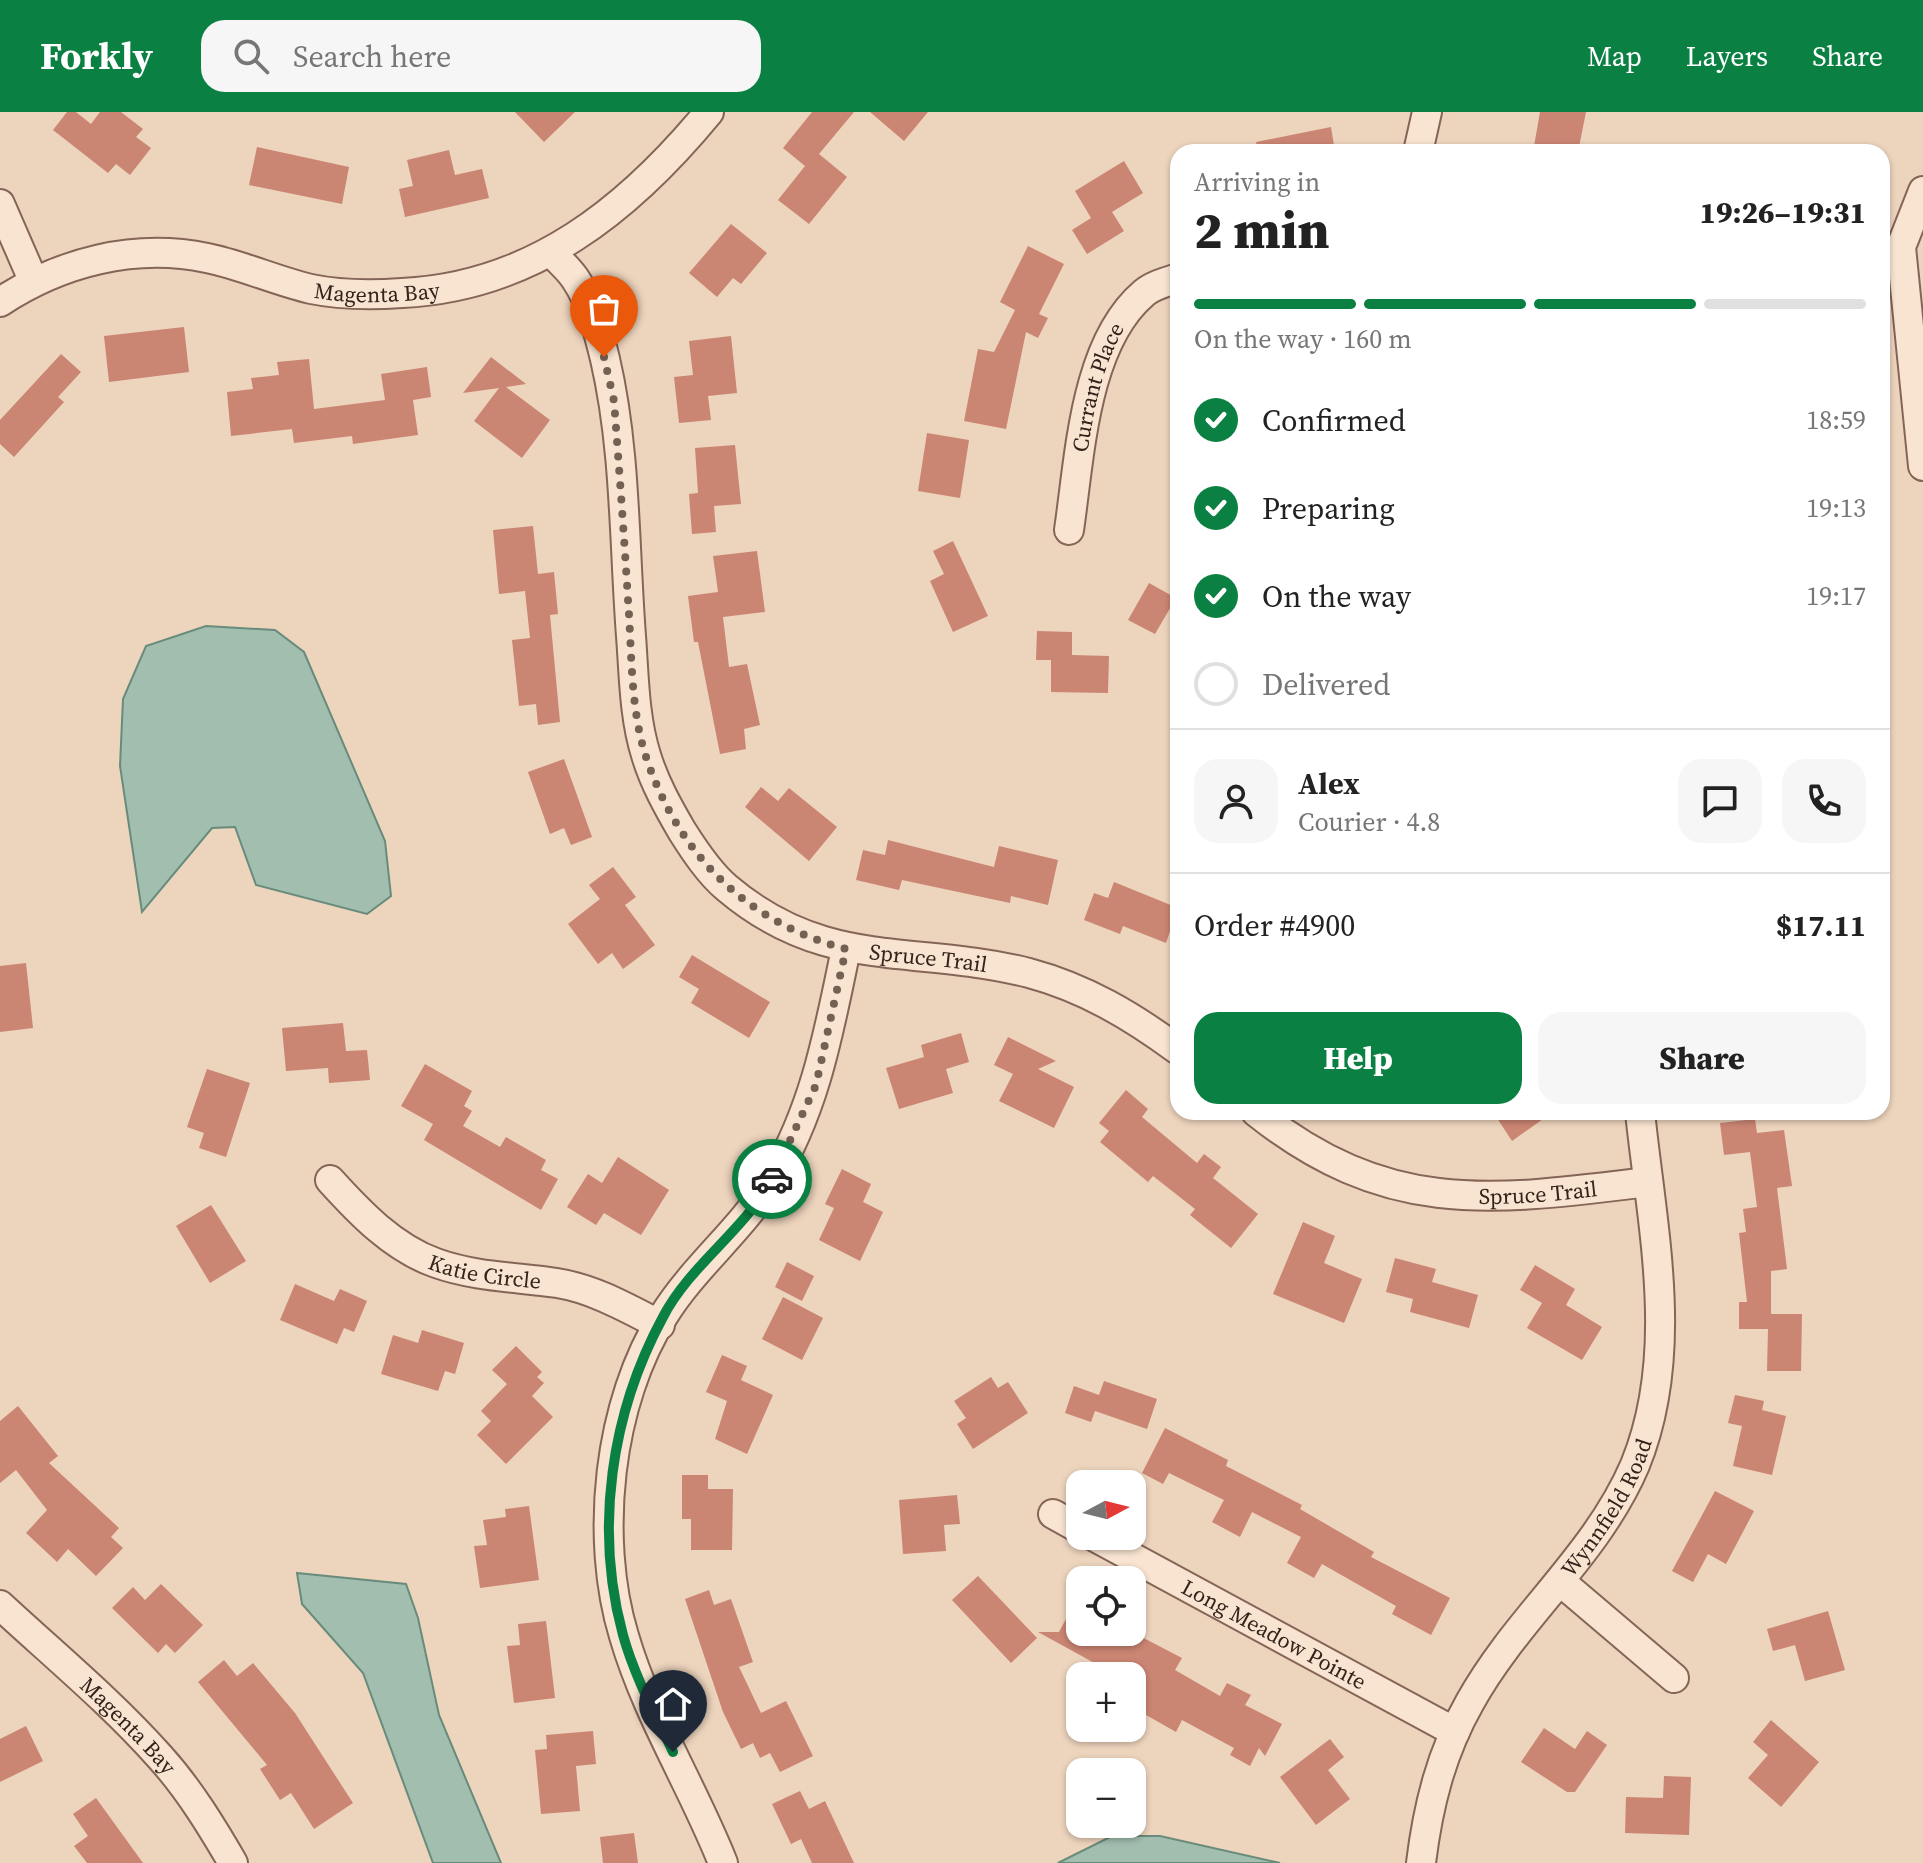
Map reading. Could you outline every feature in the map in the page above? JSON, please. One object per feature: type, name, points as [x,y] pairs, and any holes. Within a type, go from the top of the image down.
[{"type":"street","name":"Magenta Bay","points":[[0,302],[33,280],[90,261],[142,252],[210,258],[314,289],[375,294],[421,292],[496,277],[552,253],[595,226],[671,158],[709,112]]},
{"type":"street","points":[[1420,144],[1427,112]]},
{"type":"street","points":[[0,204],[33,280]]},
{"type":"street","points":[[1920,204],[1901,247],[1923,466]]},
{"type":"street","name":"Spruce Trail","points":[[552,253],[577,281],[599,336],[614,401],[635,701],[646,755],[664,801],[692,847],[725,886],[766,917],[816,941],[846,949],[975,963],[1030,973],[1083,991],[1133,1017],[1170,1044]]},
{"type":"street","name":"Currant Place","points":[[1069,530],[1083,438],[1103,348],[1123,313],[1147,290],[1170,281]]},
{"type":"street","points":[[723,1863],[623,1636],[610,1571],[608,1508],[617,1443],[634,1380],[660,1325],[699,1269],[770,1184],[796,1134],[816,1085],[846,949]]},
{"type":"street","name":"Spruce Trail","points":[[1268,1120],[1311,1150],[1361,1175],[1413,1191],[1520,1197],[1648,1182]]},
{"type":"street","name":"Wynnfield Road","points":[[1421,1863],[1426,1819],[1443,1758],[1470,1701],[1507,1647],[1561,1582],[1611,1514],[1636,1463],[1653,1407],[1661,1347],[1641,1120]]},
{"type":"street","name":"Katie Circle","points":[[330,1180],[360,1212],[394,1240],[433,1262],[476,1274],[560,1284],[597,1293],[660,1325]]},
{"type":"street","points":[[1053,1514],[1066,1521]]},
{"type":"street","name":"Long Meadow Pointe","points":[[1119,1550],[1455,1732]]},
{"type":"street","points":[[1561,1582],[1674,1678]]},
{"type":"street","name":"Magenta Bay","points":[[0,1605],[111,1706],[162,1759],[207,1819],[233,1863]]},
{"type":"shaded area","points":[[206,626],[275,630],[304,652],[385,841],[391,896],[367,914],[256,885],[235,827],[212,828],[142,912],[120,766],[123,699],[146,646]]},
{"type":"shaded area","points":[[297,1573],[406,1584],[418,1618],[439,1715],[501,1863],[433,1863],[363,1673],[302,1604]]},
{"type":"shaded area","points":[[1160,1836],[1280,1863],[1058,1863],[1108,1838]]},
{"type":"building","points":[[67,112],[76,112],[91,124],[100,112],[121,112],[143,129],[136,137],[151,148],[130,175],[116,164],[108,173],[53,130]]},
{"type":"building","points":[[515,112],[575,112],[544,142]]},
{"type":"building","points":[[812,112],[854,112],[819,154],[847,177],[809,224],[778,200],[805,166],[783,148]]},
{"type":"building","points":[[870,112],[928,112],[904,141]]},
{"type":"building","points":[[1540,112],[1586,112],[1580,144],[1534,144]]},
{"type":"building","points":[[1331,127],[1334,144],[1256,144]]},
{"type":"building","points":[[257,147],[349,167],[342,204],[249,185]]},
{"type":"building","points":[[449,150],[455,175],[482,169],[489,198],[405,217],[399,189],[413,186],[407,160]]},
{"type":"building","points":[[1124,161],[1143,193],[1112,212],[1124,231],[1087,254],[1072,230],[1091,218],[1075,191]]},
{"type":"building","points":[[731,224],[767,253],[741,284],[733,278],[717,297],[689,273]]},
{"type":"building","points":[[1028,246],[1064,264],[1039,314],[1048,318],[1038,338],[1026,332],[1006,429],[964,421],[978,349],[994,352],[1015,310],[1000,302]]},
{"type":"building","points":[[184,327],[189,372],[109,382],[104,336]]},
{"type":"building","points":[[731,336],[737,393],[708,396],[711,420],[679,423],[674,377],[693,375],[689,341]]},
{"type":"building","points":[[61,354],[81,372],[58,397],[64,402],[14,457],[0,444],[0,420]]},
{"type":"building","points":[[491,357],[526,384],[506,387],[550,420],[522,458],[474,421],[499,388],[463,393]]},
{"type":"building","points":[[309,359],[314,409],[385,400],[381,374],[427,367],[431,397],[413,400],[418,435],[353,444],[352,436],[294,443],[292,429],[231,436],[227,392],[253,389],[251,378],[279,375],[277,362]]},
{"type":"building","points":[[927,433],[969,440],[960,498],[918,491]]},
{"type":"building","points":[[735,445],[741,504],[714,506],[716,532],[692,534],[689,494],[698,493],[695,448]]},
{"type":"building","points":[[533,526],[538,574],[554,572],[558,614],[550,615],[560,722],[538,725],[536,704],[519,706],[512,640],[530,638],[525,591],[499,594],[493,530]]},
{"type":"building","points":[[953,541],[988,616],[953,632],[930,581],[944,574],[933,551]]},
{"type":"building","points":[[757,551],[765,612],[723,617],[729,667],[747,664],[760,725],[744,729],[746,749],[720,754],[698,642],[694,642],[688,596],[718,592],[713,556]]},
{"type":"building","points":[[1149,583],[1170,595],[1170,608],[1155,634],[1128,620]]},
{"type":"building","points":[[1037,631],[1072,632],[1072,655],[1109,656],[1108,693],[1051,692],[1051,660],[1036,660]]},
{"type":"building","points":[[564,759],[592,837],[571,845],[564,828],[550,834],[528,772]]},
{"type":"building","points":[[761,787],[778,801],[789,788],[837,827],[809,861],[745,807]]},
{"type":"building","points":[[888,840],[994,867],[999,846],[1058,860],[1048,905],[1011,896],[1010,903],[902,880],[899,890],[856,880],[863,850],[885,855]]},
{"type":"building","points":[[613,867],[636,897],[625,905],[655,945],[623,969],[612,953],[598,964],[568,924],[600,899],[589,885]]},
{"type":"building","points":[[1114,882],[1170,905],[1170,931],[1166,943],[1123,926],[1120,934],[1084,920],[1094,893],[1108,898]]},
{"type":"building","points":[[692,955],[770,1002],[749,1038],[691,1003],[699,989],[679,977]]},
{"type":"building","points":[[26,963],[33,1028],[0,1032],[0,966]]},
{"type":"building","points":[[343,1023],[346,1051],[367,1050],[370,1080],[329,1083],[328,1068],[286,1071],[282,1028]]},
{"type":"building","points":[[961,1033],[969,1062],[946,1069],[953,1093],[899,1109],[886,1068],[924,1057],[921,1045]]},
{"type":"building","points":[[1008,1037],[1056,1061],[1038,1069],[1074,1087],[1054,1128],[999,1101],[1013,1074],[994,1065]]},
{"type":"building","points":[[425,1064],[472,1091],[464,1106],[472,1111],[463,1126],[500,1147],[506,1137],[546,1160],[541,1170],[558,1179],[541,1210],[424,1140],[433,1124],[401,1106]]},
{"type":"building","points":[[207,1069],[250,1083],[226,1157],[199,1148],[204,1133],[187,1127]]},
{"type":"building","points":[[1126,1090],[1148,1109],[1142,1117],[1197,1163],[1204,1154],[1221,1167],[1213,1178],[1258,1214],[1231,1248],[1190,1215],[1195,1209],[1153,1176],[1148,1182],[1100,1142],[1109,1131],[1099,1123]]},
{"type":"building","points":[[1498,1120],[1542,1120],[1512,1141]]},
{"type":"building","points":[[1755,1120],[1757,1133],[1784,1130],[1792,1186],[1777,1188],[1787,1269],[1771,1271],[1771,1314],[1802,1314],[1801,1371],[1767,1371],[1768,1329],[1739,1329],[1739,1302],[1747,1302],[1739,1233],[1746,1232],[1743,1209],[1757,1207],[1750,1152],[1724,1155],[1720,1123]]},
{"type":"building","points":[[618,1157],[669,1190],[641,1235],[604,1213],[596,1225],[567,1207],[588,1174],[602,1183]]},
{"type":"building","points":[[842,1169],[871,1184],[863,1202],[883,1212],[860,1261],[819,1240],[834,1208],[825,1204]]},
{"type":"building","points":[[211,1205],[246,1261],[210,1283],[176,1226]]},
{"type":"building","points":[[1303,1222],[1335,1236],[1324,1263],[1362,1279],[1344,1323],[1273,1294]]},
{"type":"building","points":[[1395,1258],[1436,1269],[1432,1282],[1478,1295],[1469,1328],[1410,1312],[1413,1299],[1386,1292]]},
{"type":"building","points":[[787,1262],[814,1276],[802,1301],[775,1287]]},
{"type":"building","points":[[1535,1265],[1575,1289],[1566,1305],[1602,1327],[1582,1360],[1527,1328],[1542,1303],[1520,1290]]},
{"type":"building","points":[[295,1284],[334,1301],[340,1289],[367,1301],[354,1332],[344,1328],[337,1344],[280,1320]]},
{"type":"building","points":[[783,1297],[823,1318],[802,1360],[762,1339]]},
{"type":"building","points":[[422,1330],[464,1343],[455,1374],[445,1371],[438,1391],[381,1374],[393,1335],[418,1343]]},
{"type":"building","points":[[516,1346],[542,1372],[537,1377],[544,1383],[532,1396],[553,1417],[506,1464],[477,1435],[491,1421],[481,1411],[507,1384],[492,1370]]},
{"type":"building","points":[[722,1355],[747,1366],[741,1380],[773,1395],[747,1454],[715,1439],[727,1401],[706,1392]]},
{"type":"building","points":[[991,1377],[998,1388],[1008,1382],[1028,1413],[973,1449],[957,1424],[966,1418],[954,1401]]},
{"type":"building","points":[[1104,1381],[1157,1399],[1147,1429],[1095,1411],[1091,1422],[1065,1413],[1074,1386],[1099,1395]]},
{"type":"building","points":[[1735,1395],[1764,1401],[1762,1410],[1786,1416],[1772,1475],[1733,1466],[1742,1426],[1728,1423]]},
{"type":"building","points":[[18,1406],[58,1456],[49,1463],[119,1528],[111,1537],[123,1548],[96,1576],[68,1549],[57,1562],[26,1533],[47,1510],[16,1470],[0,1483],[0,1421]]},
{"type":"building","points":[[1165,1428],[1228,1460],[1226,1466],[1302,1505],[1300,1509],[1374,1552],[1371,1557],[1450,1598],[1431,1635],[1392,1614],[1396,1606],[1322,1564],[1314,1578],[1287,1563],[1301,1537],[1252,1512],[1240,1537],[1212,1522],[1224,1500],[1169,1473],[1163,1484],[1146,1475],[1144,1470]]},
{"type":"building","points":[[682,1475],[708,1475],[708,1489],[733,1489],[732,1550],[691,1550],[691,1519],[682,1519]]},
{"type":"building","points":[[1715,1491],[1754,1511],[1726,1564],[1708,1554],[1693,1582],[1672,1571]]},
{"type":"building","points":[[957,1495],[960,1524],[944,1525],[946,1551],[903,1554],[899,1500]]},
{"type":"building","points":[[529,1506],[539,1580],[480,1588],[474,1546],[487,1545],[483,1520],[506,1517],[505,1509]]},
{"type":"building","points":[[978,1576],[1037,1638],[1011,1663],[952,1600]]},
{"type":"building","points":[[161,1584],[203,1625],[175,1653],[166,1644],[158,1653],[112,1608],[133,1587],[145,1600]]},
{"type":"building","points":[[709,1590],[714,1605],[731,1599],[753,1662],[739,1667],[761,1713],[786,1701],[813,1756],[780,1772],[770,1753],[760,1758],[753,1743],[741,1749],[723,1712],[685,1599]]},
{"type":"building","points":[[1828,1611],[1845,1670],[1805,1681],[1795,1645],[1773,1651],[1767,1629]]},
{"type":"building","points":[[1066,1619],[1066,1646],[1146,1646],[1146,1639],[1182,1658],[1175,1670],[1220,1696],[1227,1683],[1251,1695],[1245,1705],[1282,1724],[1265,1756],[1259,1748],[1250,1766],[1230,1755],[1234,1748],[1182,1720],[1176,1732],[1146,1715],[1146,1662],[1093,1662],[1038,1632],[1059,1632]]},
{"type":"building","points":[[546,1621],[555,1698],[514,1703],[507,1646],[520,1645],[518,1624]]},
{"type":"building","points":[[224,1660],[237,1676],[253,1663],[295,1713],[353,1803],[314,1829],[291,1793],[280,1800],[260,1769],[267,1765],[198,1682]]},
{"type":"building","points":[[1771,1720],[1819,1762],[1781,1807],[1748,1778],[1768,1755],[1753,1742]]},
{"type":"building","points":[[26,1726],[43,1761],[0,1782],[0,1739]]},
{"type":"building","points":[[1544,1728],[1575,1749],[1587,1731],[1607,1745],[1575,1792],[1567,1792],[1521,1762]]},
{"type":"building","points":[[593,1731],[596,1764],[576,1766],[580,1811],[541,1814],[535,1750],[547,1749],[546,1735]]},
{"type":"building","points":[[1330,1739],[1344,1757],[1328,1770],[1350,1799],[1316,1825],[1280,1777]]},
{"type":"building","points":[[1664,1776],[1691,1777],[1689,1835],[1625,1833],[1626,1797],[1663,1798]]},
{"type":"building","points":[[800,1791],[809,1809],[825,1801],[854,1863],[812,1863],[801,1839],[791,1844],[772,1804]]},
{"type":"building","points":[[96,1798],[143,1863],[87,1863],[74,1846],[88,1836],[73,1814]]},
{"type":"building","points":[[634,1833],[638,1863],[603,1863],[600,1837]]},
{"type":"way so far","points":[[604,357],[614,401],[635,701],[646,755],[664,801],[692,847],[725,886],[766,917],[816,941],[846,949],[816,1085],[796,1134],[772,1179]]},
{"type":"route","points":[[673,1752],[623,1636],[610,1571],[608,1508],[617,1443],[634,1380],[662,1317],[737,1227],[772,1179]]}]
